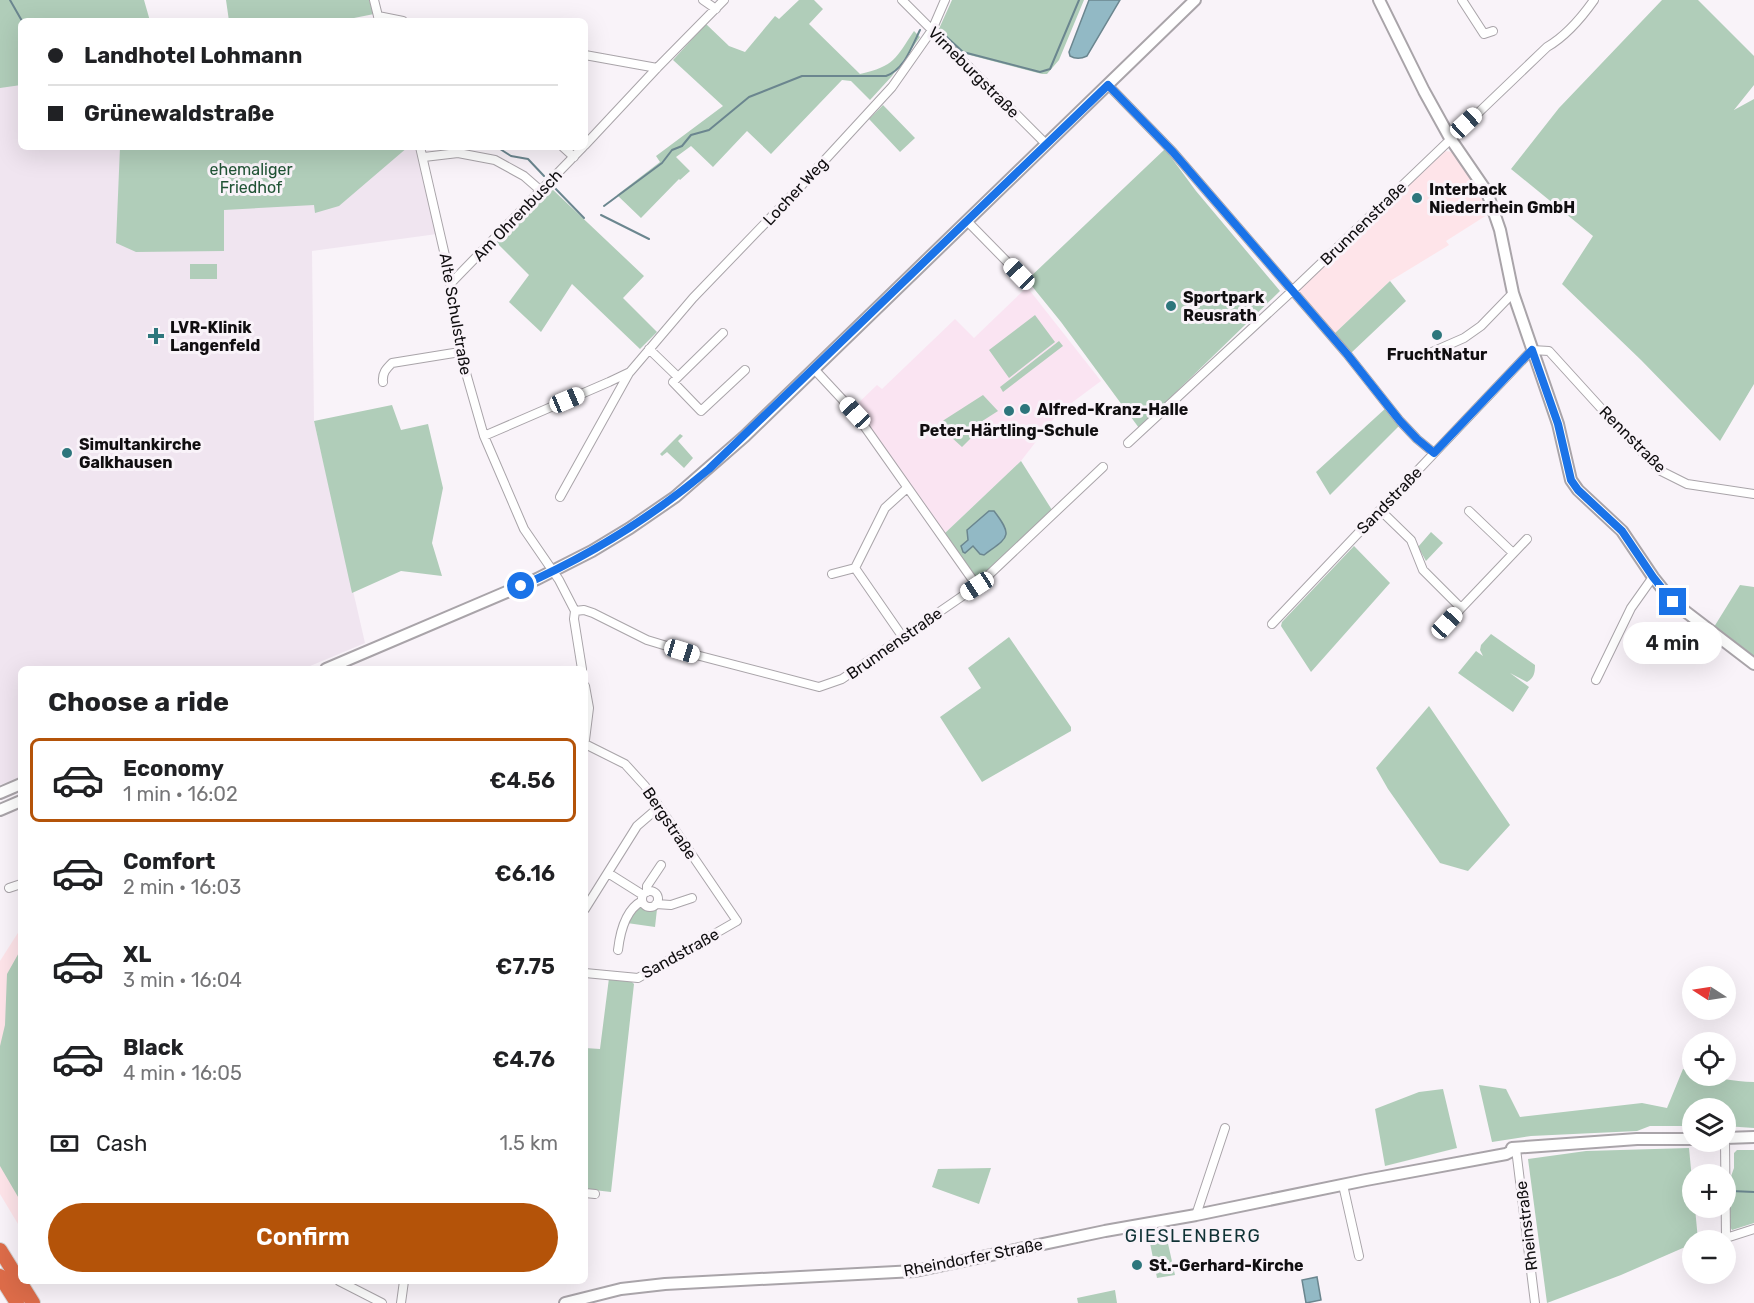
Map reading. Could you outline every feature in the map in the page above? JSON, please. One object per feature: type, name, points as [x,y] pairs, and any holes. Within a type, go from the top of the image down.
[{"type":"highway","points":[[0,1250],[18,1279]]},
{"type":"highway","points":[[0,1276],[17,1303]]},
{"type":"highway","points":[[21,1284],[33,1303]]},
{"type":"main road","points":[[333,666],[554,572],[617,536],[681,492],[728,451],[968,222],[1195,0]]},
{"type":"main road","points":[[1379,0],[1450,138],[1487,192],[1500,230],[1513,293],[1558,424],[1571,480],[1578,490],[1622,531],[1673,602],[1754,664]]},
{"type":"main road","points":[[0,793],[18,785]]},
{"type":"main road","points":[[0,810],[18,802]]},
{"type":"main road","points":[[1736,1139],[1754,1137]]},
{"type":"main road","name":"Rheindorfer Straße","points":[[565,1303],[621,1289],[664,1284],[915,1270],[1343,1185],[1454,1156],[1504,1148],[1516,1149],[1608,1140],[1682,1138]]},
{"type":"street","points":[[374,0],[379,18]]},
{"type":"street","points":[[703,0],[716,9]]},
{"type":"street","name":"Am Ohrenbusch","points":[[588,142],[724,0]]},
{"type":"street","name":"Virneburgstraße","points":[[902,0],[1046,144]]},
{"type":"street","name":"Locher Weg","points":[[560,497],[630,372],[693,298],[892,87],[932,30],[945,0]]},
{"type":"street","points":[[1462,0],[1484,34],[1493,31]]},
{"type":"street","name":"Brunnenstraße","points":[[1128,443],[1291,292],[1450,138],[1572,26],[1587,11],[1593,0]]},
{"type":"street","points":[[588,56],[657,68]]},
{"type":"street","points":[[1108,85],[1169,148],[1291,292],[1347,354],[1400,421],[1434,453]]},
{"type":"street","name":"Alte Schulstraße","points":[[421,150],[451,283],[460,352],[484,436],[524,529],[554,572],[575,611]]},
{"type":"street","points":[[565,150],[573,157]]},
{"type":"street","name":"Am Ohrenbusch","points":[[451,283],[580,150]]},
{"type":"street","points":[[424,157],[458,153],[495,160],[524,176],[540,190]]},
{"type":"street","points":[[968,222],[1019,274]]},
{"type":"street","points":[[1432,352],[1464,338],[1480,326],[1513,293]]},
{"type":"street","points":[[723,333],[673,382],[701,411],[745,370]]},
{"type":"street","points":[[649,349],[678,377]]},
{"type":"street","name":"Sandstraße","points":[[1272,624],[1532,350]]},
{"type":"street","name":"Rennstraße","points":[[1532,350],[1549,351],[1661,471],[1687,484],[1754,494]]},
{"type":"street","points":[[383,382],[382,376],[392,363],[460,352]]},
{"type":"street","points":[[814,369],[855,413],[977,586]]},
{"type":"street","name":"Locher Weg","points":[[484,436],[630,372]]},
{"type":"street","name":"Brunnenstraße","points":[[575,611],[584,609],[647,640],[819,687],[842,679],[977,586],[1103,467]]},
{"type":"street","points":[[832,574],[855,568],[885,508],[907,488]]},
{"type":"street","points":[[1380,510],[1411,540],[1423,570],[1461,608]]},
{"type":"street","points":[[1469,511],[1513,553]]},
{"type":"street","points":[[1447,623],[1527,539]]},
{"type":"street","points":[[855,568],[902,636]]},
{"type":"street","points":[[1596,680],[1630,608],[1653,577]]},
{"type":"street","points":[[575,611],[574,619],[582,666]]},
{"type":"street","name":"Bergstraße","points":[[588,744],[625,764],[645,786],[737,921]]},
{"type":"street","points":[[588,904],[637,826],[659,807]]},
{"type":"street","points":[[618,950],[621,928],[636,904],[644,896],[647,886],[661,865]]},
{"type":"street","points":[[608,873],[644,896],[648,907],[656,904],[671,906],[692,898]]},
{"type":"street","points":[[9,888],[18,885]]},
{"type":"street","points":[[644,896],[656,894],[656,904]]},
{"type":"street","name":"Sandstraße","points":[[588,973],[638,978],[737,921]]},
{"type":"street","points":[[1196,1215],[1225,1128]]},
{"type":"street","name":"Rheinstraße","points":[[1516,1149],[1535,1303]]},
{"type":"street","points":[[1725,1152],[1726,1238],[1754,1229]]},
{"type":"street","points":[[1343,1185],[1359,1256]]},
{"type":"street","points":[[588,1193],[595,1194]]},
{"type":"street","points":[[345,1284],[382,1303]]},
{"type":"street","points":[[400,1303],[403,1284]]},
{"type":"shaded area","name":"LVR-Klinik Langenfeld","points":[[0,0],[6,0],[18,21],[18,150],[416,150],[437,234],[312,251],[314,421],[365,643],[310,666],[18,666],[18,778],[0,785]]},
{"type":"shaded area","points":[[1445,151],[1453,152],[1471,179],[1482,199],[1487,215],[1446,241],[1449,245],[1390,281],[1334,334],[1297,291]]},
{"type":"shaded area","name":"Peter-Härtling-Schule","points":[[1027,287],[1101,381],[1058,413],[1021,461],[944,534],[852,409],[877,385],[882,389],[955,319],[974,338]]},
{"type":"shaded area","points":[[18,933],[18,1224],[0,1194],[0,961]]},
{"type":"green space","points":[[0,0],[144,0],[149,18],[18,18],[18,85],[0,88]]},
{"type":"green space","points":[[226,0],[369,0],[374,14],[354,18],[229,18]]},
{"type":"green space","points":[[799,0],[814,0],[823,9],[809,24],[860,74],[881,68],[893,60],[914,31],[920,37],[892,76],[870,100],[851,81],[842,80],[771,154],[747,131],[713,167],[691,146],[676,157],[690,171],[679,179],[641,218],[617,195],[660,162],[656,156],[723,106],[673,60],[706,24],[729,46],[745,52],[775,16],[779,19]]},
{"type":"green space","points":[[952,0],[1084,0],[1059,60],[1047,74],[1042,74],[962,53],[938,31]]},
{"type":"green space","points":[[1662,0],[1698,0],[1754,56],[1754,85],[1734,110],[1754,99],[1754,384],[1720,441],[1562,284],[1593,236],[1511,169],[1559,108]]},
{"type":"green space","points":[[883,105],[915,138],[900,152],[869,119]]},
{"type":"green space","name":"Sportpark Reusrath","points":[[1165,149],[1196,191],[1280,291],[1139,428],[1027,280]]},
{"type":"green space","name":"ehemaliger Friedhof","points":[[120,150],[404,150],[339,206],[315,213],[314,205],[224,210],[224,251],[136,252],[116,243]]},
{"type":"green space","points":[[551,188],[644,276],[623,298],[657,332],[640,349],[572,284],[541,332],[509,302],[529,275],[496,242]]},
{"type":"green space","points":[[190,264],[217,264],[217,279],[190,279]]},
{"type":"green space","points":[[1390,281],[1406,301],[1351,353],[1334,334]]},
{"type":"green space","points":[[1035,315],[1055,342],[1009,378],[989,350]]},
{"type":"green space","points":[[1059,341],[1063,346],[1003,392],[1000,387]]},
{"type":"green space","points":[[983,395],[998,411],[973,427],[972,437],[962,447],[939,426],[944,420]]},
{"type":"green space","points":[[392,405],[401,430],[428,424],[443,488],[432,543],[442,576],[401,571],[352,593],[314,421]]},
{"type":"green space","points":[[1387,407],[1401,424],[1330,495],[1316,472]]},
{"type":"green space","points":[[680,434],[683,436],[678,441],[693,458],[684,468],[667,452],[662,456],[660,454]]},
{"type":"green space","points":[[1021,461],[1052,510],[980,579],[975,578],[944,534]]},
{"type":"green space","points":[[1431,532],[1443,543],[1426,561],[1418,547]]},
{"type":"green space","points":[[1354,546],[1390,583],[1311,672],[1281,626],[1282,622]]},
{"type":"green space","points":[[1740,585],[1754,587],[1754,657],[1714,627]]},
{"type":"green space","points":[[1491,634],[1535,665],[1534,675],[1527,682],[1510,673],[1529,687],[1513,712],[1458,673],[1476,651],[1483,656],[1480,650],[1481,645]]},
{"type":"green space","points":[[1009,637],[1071,727],[1071,731],[982,782],[940,717],[981,688],[968,668]]},
{"type":"green space","points":[[1429,706],[1510,825],[1468,871],[1440,863],[1376,768]]},
{"type":"green space","points":[[637,907],[648,911],[657,909],[655,927],[627,923]]},
{"type":"green space","points":[[18,954],[18,1197],[0,1166],[0,1046],[5,1025],[7,974]]},
{"type":"green space","points":[[609,978],[630,980],[634,984],[611,1192],[588,1189],[588,1048],[600,1049]]},
{"type":"green space","points":[[1682,1071],[1682,1086],[1736,1086],[1736,1081],[1754,1082],[1754,1128],[1736,1127],[1736,1098],[1682,1098],[1682,1126],[1650,1126],[1637,1131],[1531,1136],[1492,1142],[1479,1085],[1506,1089],[1520,1117],[1642,1103],[1667,1108]]},
{"type":"green space","points":[[1443,1089],[1457,1148],[1385,1166],[1375,1109],[1419,1092]]},
{"type":"green space","points":[[1682,1148],[1682,1152],[1689,1152],[1690,1164],[1682,1164],[1682,1218],[1696,1218],[1697,1230],[1682,1230],[1682,1248],[1621,1275],[1547,1303],[1528,1159],[1586,1151]]},
{"type":"green space","points":[[1754,1150],[1754,1223],[1732,1230],[1730,1218],[1736,1218],[1734,1153]]},
{"type":"green space","points":[[991,1168],[979,1204],[932,1187],[938,1169]]},
{"type":"green space","points":[[1167,1239],[1175,1275],[1157,1278],[1150,1243]]},
{"type":"green space","points":[[1115,1290],[1117,1303],[1078,1303],[1077,1298]]},
{"type":"water","points":[[1089,0],[1120,0],[1087,56],[1074,58],[1069,52]]},
{"type":"water","points":[[989,511],[994,511],[1004,526],[1006,532],[1003,540],[984,555],[973,546],[965,553],[963,552],[961,546],[968,540],[967,530]]},
{"type":"water","points":[[1317,1277],[1321,1300],[1306,1303],[1302,1280]]},
{"type":"waterway","points":[[10,0],[20,18]]},
{"type":"waterway","points":[[937,28],[963,52],[1040,72],[1050,69],[1079,0]]},
{"type":"waterway","points":[[604,206],[662,163],[672,150],[682,146],[691,135],[709,130],[749,97],[802,76],[886,76],[903,63],[920,30]]},
{"type":"waterway","points":[[502,150],[511,156],[528,159],[544,176]]},
{"type":"waterway","points":[[551,184],[584,218]]},
{"type":"waterway","points":[[601,215],[649,239]]},
{"type":"waterway","points":[[1736,1191],[1754,1192]]},
{"type":"place","name":"Interback Niederrhein GmbH","points":[[1417,198]]},
{"type":"place","name":"Sportpark Reusrath","points":[[1171,306]]},
{"type":"place","name":"FruchtNatur","points":[[1437,335]]},
{"type":"place","name":"LVR-Klinik Langenfeld","points":[[156,336]]},
{"type":"place","name":"Alfred-Kranz-Halle","points":[[1025,409]]},
{"type":"place","name":"Peter-Härtling-Schule","points":[[1009,411]]},
{"type":"place","name":"Simultankirche Galkhausen","points":[[67,453]]},
{"type":"place","name":"St.-Gerhard-Kirche","points":[[1137,1265]]},
{"type":"district","name":"GIESLENBERG","points":[[1193,1236]]},
{"type":"route","points":[[521,586],[554,572],[617,536],[693,483],[968,222],[1108,85],[1173,152],[1291,292],[1347,354],[1400,421],[1434,453],[1532,350],[1558,424],[1571,480],[1578,490],[1622,531],[1673,602]]}]
